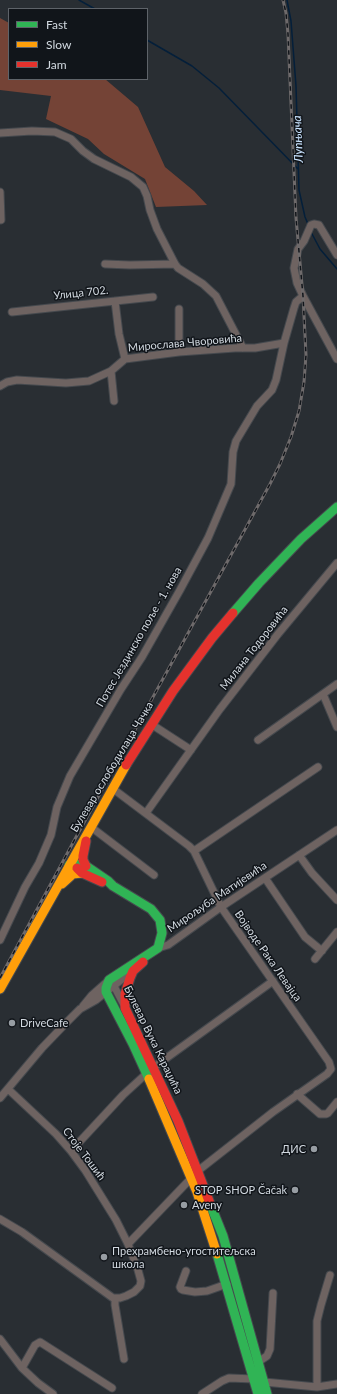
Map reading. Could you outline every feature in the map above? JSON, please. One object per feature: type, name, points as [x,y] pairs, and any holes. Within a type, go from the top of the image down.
[{"type":"street","points":[[0,133],[32,130],[55,132],[71,140],[94,159],[131,177],[143,187],[157,229],[174,264],[203,284],[216,296],[243,348]]},
{"type":"street","points":[[0,192],[1,220]]},
{"type":"street","points":[[337,255],[319,225],[314,224],[311,225],[304,241],[298,249],[294,268],[297,283],[303,296],[337,359]]},
{"type":"street","points":[[105,264],[174,264]]},
{"type":"street","name":"Потес Јездинско поље - 1. нова","points":[[0,940],[25,887],[39,863],[51,835],[57,806],[70,776],[121,688],[142,657],[208,538],[231,484],[233,452],[236,440],[257,406],[272,390],[276,380],[284,343],[295,305],[303,296]]},
{"type":"street","name":"Улица 702.","points":[[12,312],[153,297]]},
{"type":"street","points":[[115,301],[119,334],[125,359]]},
{"type":"street","points":[[178,352],[179,309]]},
{"type":"street","name":"Мирослава Чворовића","points":[[0,386],[7,382],[17,380],[66,384],[89,381],[111,371],[125,359],[178,352],[255,348],[284,343]]},
{"type":"street","points":[[111,371],[114,401]]},
{"type":"street","name":"Булевар ослободилаца Чачка","points":[[0,988],[72,862],[112,788],[151,724],[196,658],[275,565],[301,539],[337,507]]},
{"type":"street","name":"Милана Тодоровића","points":[[146,813],[220,709],[278,634],[337,563]]},
{"type":"street","points":[[258,740],[337,684]]},
{"type":"street","points":[[323,694],[337,727]]},
{"type":"street","points":[[151,724],[191,750]]},
{"type":"street","points":[[194,851],[318,767]]},
{"type":"street","name":"Војводе Рака Левајца","points":[[112,788],[194,851],[221,907],[329,1062],[331,1069],[327,1074],[297,1094]]},
{"type":"street","name":"Мирољуба Матијевића","points":[[112,983],[126,968],[158,948],[168,944],[337,830]]},
{"type":"street","points":[[84,870],[83,856],[88,831],[154,875]]},
{"type":"street","points":[[299,855],[312,873],[337,900]]},
{"type":"street","points":[[72,862],[84,870],[108,881],[113,886],[146,905],[156,914],[160,920],[162,928],[158,948]]},
{"type":"street","points":[[57,886],[62,884],[73,874],[84,870]]},
{"type":"street","points":[[265,878],[305,937],[322,951]]},
{"type":"street","points":[[315,960],[337,932]]},
{"type":"street","points":[[0,1098],[42,1048],[92,995],[133,971],[149,955]]},
{"type":"street","points":[[125,1008],[125,994],[133,971]]},
{"type":"street","points":[[154,1067],[273,981]]},
{"type":"street","name":"Булевар Вука Караџића","points":[[258,1394],[228,1284],[207,1220],[157,1096],[133,1044],[106,992],[106,988],[112,983],[154,1067],[199,1170],[223,1236],[267,1394]]},
{"type":"street","points":[[80,1009],[96,1000],[106,992]]},
{"type":"street","points":[[71,1151],[123,1095],[146,1074]]},
{"type":"street","name":"Стоје Тошић","points":[[8,1089],[42,1119],[71,1151],[95,1185],[128,1244],[140,1277],[140,1286],[137,1290],[126,1296],[115,1298]]},
{"type":"street","points":[[128,1244],[199,1170],[297,1094],[320,1114],[328,1113],[337,1102]]},
{"type":"street","points":[[0,1218],[108,1295],[115,1298],[124,1359]]},
{"type":"street","points":[[186,1271],[180,1287],[183,1290],[195,1292],[207,1291],[228,1284]]},
{"type":"street","points":[[317,1387],[317,1321],[330,1276]]},
{"type":"street","points":[[258,1362],[267,1356],[270,1349],[273,1293]]},
{"type":"street","points":[[0,1339],[22,1368],[38,1383],[53,1394]]},
{"type":"street","points":[[22,1368],[35,1345],[40,1342],[112,1388]]},
{"type":"street","points":[[202,1394],[229,1378],[254,1379]]},
{"type":"street","points":[[264,1382],[317,1387],[337,1384]]},
{"type":"shaded area","points":[[0,18],[8,22],[8,80],[106,80],[138,107],[165,167],[194,191],[207,205],[156,207],[145,179],[104,154],[88,139],[46,119],[51,96],[0,90]]},
{"type":"waterway","points":[[79,0],[93,8]]},
{"type":"waterway","name":"Лупњача","points":[[287,0],[291,21],[296,86],[299,190],[308,224]]},
{"type":"waterway","points":[[148,41],[192,66],[219,88],[298,169]]},
{"type":"waterway","name":"Лупњача","points":[[311,232],[320,249],[337,269]]},
{"type":"railway","points":[[0,978],[270,484],[291,437],[299,411],[304,382],[306,355],[303,296],[296,218],[288,34],[283,0]]},
{"type":"traffic: fast","points":[[233,613],[301,539],[337,507]]},
{"type":"traffic: fast","points":[[69,865],[75,864],[86,866],[113,886],[151,909],[160,920],[162,933],[158,948],[109,980],[106,988],[106,992],[149,1079]]},
{"type":"traffic: fast","points":[[211,1206],[223,1236],[267,1394]]},
{"type":"traffic: fast","points":[[217,1254],[258,1394]]},
{"type":"traffic: slow","points":[[0,989],[126,765]]},
{"type":"traffic: slow","points":[[62,884],[73,874],[82,873]]},
{"type":"traffic: slow","points":[[149,1079],[197,1192],[217,1254]]},
{"type":"traffic: jam","points":[[126,765],[173,691],[212,638],[233,613]]},
{"type":"traffic: jam","points":[[86,841],[83,856],[86,866]]},
{"type":"traffic: jam","points":[[77,868],[82,873],[102,882]]},
{"type":"traffic: jam","points":[[143,962],[133,971],[130,978],[125,994],[125,1008],[178,1121],[211,1206]]},
{"type":"place","name":"DriveCafe","points":[[12,1023]]},
{"type":"place","name":"ДИС","points":[[314,1149]]},
{"type":"place","name":"STOP SHOP Čačak","points":[[295,1190]]},
{"type":"place","name":"Aveny","points":[[184,1205]]},
{"type":"place","name":"Прехрамбено-угоститељска школа","points":[[104,1257]]}]
